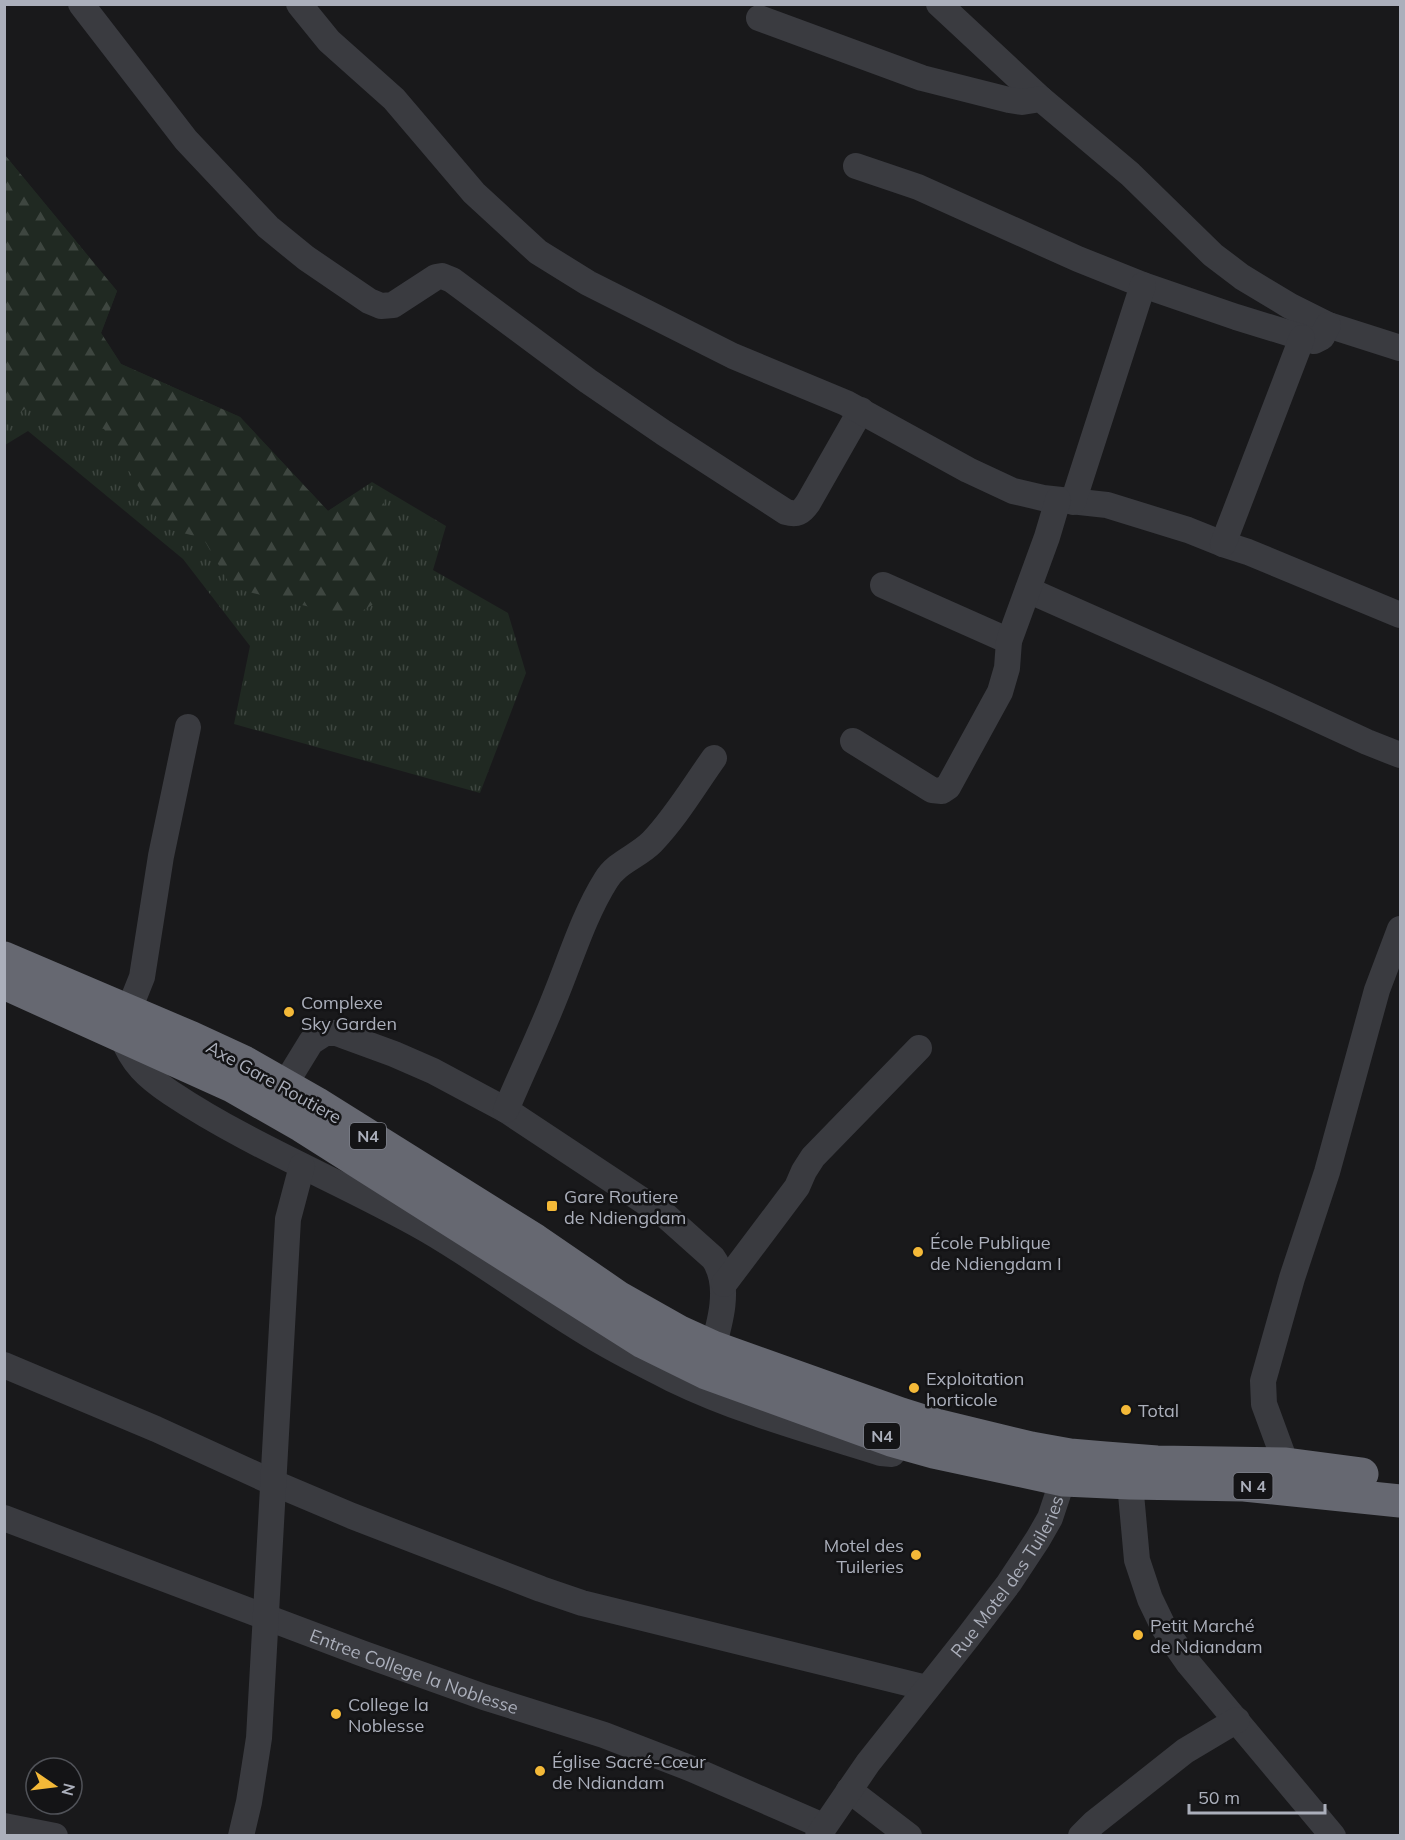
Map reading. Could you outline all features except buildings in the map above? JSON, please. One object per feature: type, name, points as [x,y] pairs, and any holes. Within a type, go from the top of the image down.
[{"type":"highway","name":"Axe Gare Routiere","points":[[4,958],[125,1024]]},
{"type":"highway","name":"Axe Gare Routiere","points":[[4,983],[125,1024],[192,1038],[244,1062],[277,1097],[316,1102],[535,1240],[613,1308],[680,1332],[710,1360]]},
{"type":"highway","name":"N4","points":[[710,1360],[891,1440],[934,1452],[1067,1468]]},
{"type":"highway","name":"N4","points":[[710,1360],[989,1438],[1067,1468]]},
{"type":"highway","name":"N 4","points":[[1131,1472],[1286,1464],[1401,1478]]},
{"type":"highway","name":"N 4","points":[[1067,1468],[1131,1472],[1401,1501]]},
{"type":"street","points":[[81,4],[186,140],[268,227],[306,258],[369,301],[381,306],[393,305],[430,280],[442,276],[452,280],[664,434],[786,512],[793,514],[803,511],[861,411]]},
{"type":"street","points":[[298,4],[329,41],[394,99],[474,193],[538,252],[588,283],[734,356],[861,411],[968,470],[1013,491],[1025,495],[1107,505],[1188,530],[1248,552],[1401,615]]},
{"type":"street","points":[[939,4],[1041,99],[1130,174],[1213,255],[1242,277],[1281,301],[1328,325],[1401,348]]},
{"type":"street","points":[[759,18],[922,78],[1009,100],[1022,102],[1041,99]]},
{"type":"street","points":[[856,166],[918,187],[1078,259],[1143,285],[1236,317],[1302,338],[1318,340],[1328,325]]},
{"type":"street","points":[[853,741],[932,790],[942,791],[948,786],[1000,692],[1007,668],[1009,641],[1047,537],[1066,501],[1143,285]]},
{"type":"street","points":[[1222,544],[1302,338]]},
{"type":"street","points":[[883,585],[1009,641]]},
{"type":"street","points":[[1028,590],[1367,742],[1401,755]]},
{"type":"street","points":[[188,727],[161,856],[142,976],[125,1024],[126,1048],[138,1068],[170,1093],[225,1125],[429,1231],[606,1345],[673,1379],[783,1423],[881,1453],[912,1455],[934,1452]]},
{"type":"street","points":[[506,1110],[599,892],[615,868],[650,844],[668,824],[714,758]]},
{"type":"street","points":[[1286,1464],[1264,1404],[1263,1381],[1292,1278],[1327,1172],[1377,990],[1401,929]]},
{"type":"street","points":[[277,1097],[310,1042],[325,1033],[336,1033],[433,1071],[506,1110],[666,1216],[713,1258],[719,1266],[724,1284],[724,1297],[710,1360]]},
{"type":"street","points":[[724,1284],[797,1187],[813,1157],[919,1048]]},
{"type":"street","points":[[241,1836],[259,1738],[288,1219],[302,1166]]},
{"type":"street","points":[[4,1365],[352,1516],[541,1589],[582,1603],[927,1688]]},
{"type":"street","name":"Rue Motel des Tuileries","points":[[821,1831],[849,1790],[1009,1583],[1050,1518],[1067,1468]]},
{"type":"street","points":[[1131,1472],[1137,1560],[1150,1599],[1164,1628],[1189,1664],[1333,1836]]},
{"type":"street","name":"Entree College la Noblesse","points":[[4,1518],[361,1653],[484,1697],[603,1735],[692,1769],[821,1831]]},
{"type":"street","points":[[1081,1836],[1094,1823],[1185,1751],[1237,1720]]},
{"type":"street","points":[[849,1790],[909,1836]]},
{"type":"street","points":[[4,1826],[55,1836]]},
{"type":"green space","points":[[4,154],[117,291],[101,333],[121,364],[240,417],[328,511],[372,482],[446,526],[433,570],[508,613],[526,673],[480,793],[234,724],[250,646],[183,559],[28,431],[5,445]]},
{"type":"green space","points":[[4,154],[117,291],[101,333],[121,364],[240,417],[328,511],[356,493],[381,499],[396,524],[376,603],[351,617],[232,588],[203,538],[163,528],[104,429],[25,409],[5,422]]},
{"type":"place","name":"Complexe Sky Garden","points":[[289,1012]]},
{"type":"place","name":"Gare Routiere de Ndiengdam","points":[[552,1206]]},
{"type":"place","name":"École Publique de Ndiengdam I","points":[[918,1252]]},
{"type":"place","name":"Exploitation horticole","points":[[914,1388]]},
{"type":"place","name":"Total","points":[[1126,1410]]},
{"type":"place","name":"Motel des Tuileries","points":[[916,1555]]},
{"type":"place","name":"Petit Marché de Ndiandam","points":[[1138,1635]]},
{"type":"place","name":"College la Noblesse","points":[[336,1714]]},
{"type":"place","name":"Église Sacré-Cœur de Ndiandam","points":[[540,1771]]}]
